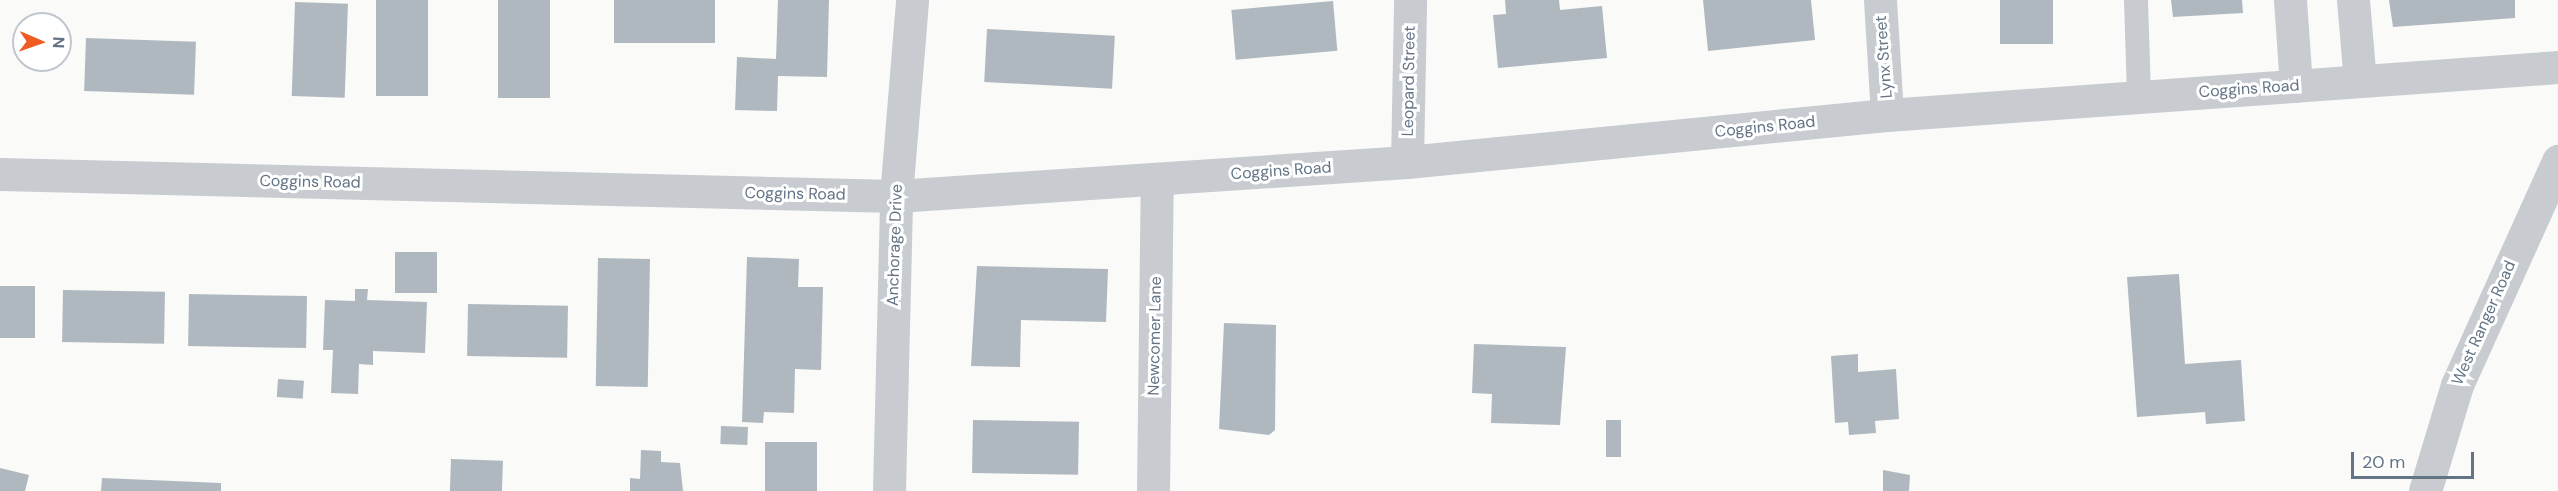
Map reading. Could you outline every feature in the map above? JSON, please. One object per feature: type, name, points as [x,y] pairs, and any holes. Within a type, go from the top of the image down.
[{"type":"street","name":"Anchorage Drive","points":[[889,491],[896,196],[912,0]]},
{"type":"street","name":"Leopard Street","points":[[1407,162],[1410,0]]},
{"type":"street","name":"Lynx Street","points":[[1880,0],[1887,115]]},
{"type":"street","points":[[2290,0],[2296,86]]},
{"type":"street","points":[[2353,0],[2360,81]]},
{"type":"street","name":"Coggins Road","points":[[0,174],[896,196],[1157,181],[1407,162],[1887,115],[2558,67]]},
{"type":"street","name":"West Ranger Road","points":[[2425,491],[2457,385],[2558,161]]},
{"type":"street","name":"Newcomer Lane","points":[[1153,491],[1157,181]]},
{"type":"lane","points":[[2136,0],[2139,97]]},
{"type":"building","points":[[376,0],[428,0],[428,96],[376,96]]},
{"type":"building","points":[[498,0],[550,0],[550,98],[498,98]]},
{"type":"building","points":[[614,0],[715,0],[715,43],[614,43]]},
{"type":"building","points":[[778,0],[829,0],[827,77],[778,76],[777,111],[735,110],[737,57],[776,59]]},
{"type":"building","points":[[1505,0],[1559,0],[1560,10],[1602,6],[1607,58],[1498,68],[1493,15],[1506,14]]},
{"type":"building","points":[[1703,0],[1811,0],[1815,40],[1708,51]]},
{"type":"building","points":[[2000,0],[2053,0],[2053,44],[2000,44]]},
{"type":"building","points":[[2171,0],[2242,0],[2243,13],[2173,17]]},
{"type":"building","points":[[2389,0],[2515,0],[2515,18],[2393,27]]},
{"type":"building","points":[[1333,1],[1337,51],[1236,60],[1231,10]]},
{"type":"building","points":[[295,2],[348,4],[345,98],[292,96]]},
{"type":"building","points":[[987,29],[1115,36],[1112,89],[984,82]]},
{"type":"building","points":[[86,38],[196,42],[194,95],[84,91]]},
{"type":"building","points":[[395,252],[437,252],[437,293],[395,293]]},
{"type":"building","points":[[747,257],[799,259],[798,287],[823,287],[821,370],[795,369],[794,413],[764,412],[763,423],[742,422]]},
{"type":"building","points":[[598,258],[650,259],[648,387],[596,386]]},
{"type":"building","points":[[977,266],[1108,269],[1106,322],[1021,320],[1020,367],[971,366]]},
{"type":"building","points":[[2179,274],[2185,364],[2241,360],[2245,421],[2206,424],[2205,412],[2137,417],[2127,277]]},
{"type":"building","points":[[0,286],[35,286],[35,338],[0,338]]},
{"type":"building","points":[[355,289],[368,289],[367,300],[427,302],[425,353],[373,351],[373,365],[359,364],[358,394],[331,393],[333,350],[323,350],[325,300],[355,301]]},
{"type":"building","points":[[63,290],[165,292],[164,344],[62,342]]},
{"type":"building","points":[[189,294],[307,296],[306,348],[188,346]]},
{"type":"building","points":[[468,304],[568,306],[567,358],[467,356]]},
{"type":"building","points":[[1224,323],[1276,325],[1275,430],[1269,435],[1219,429]]},
{"type":"building","points":[[1474,344],[1566,347],[1560,425],[1491,423],[1492,394],[1472,393]]},
{"type":"building","points":[[1858,354],[1858,372],[1896,369],[1899,419],[1875,421],[1876,433],[1849,435],[1848,422],[1835,423],[1831,356]]},
{"type":"building","points":[[278,379],[304,381],[303,399],[277,397]]},
{"type":"building","points":[[973,420],[1079,422],[1078,475],[972,473]]},
{"type":"building","points":[[1606,420],[1621,420],[1621,457],[1606,457]]},
{"type":"building","points":[[721,426],[748,427],[747,445],[720,444]]},
{"type":"building","points":[[765,442],[817,442],[817,491],[765,491]]},
{"type":"building","points":[[641,450],[661,451],[661,462],[680,463],[683,491],[630,491],[630,478],[640,479]]},
{"type":"building","points":[[451,459],[503,461],[502,491],[450,491]]},
{"type":"building","points":[[0,468],[29,475],[25,491],[0,491]]},
{"type":"building","points":[[1883,470],[1910,475],[1909,491],[1883,491]]},
{"type":"building","points":[[102,478],[221,483],[221,491],[101,491]]}]
